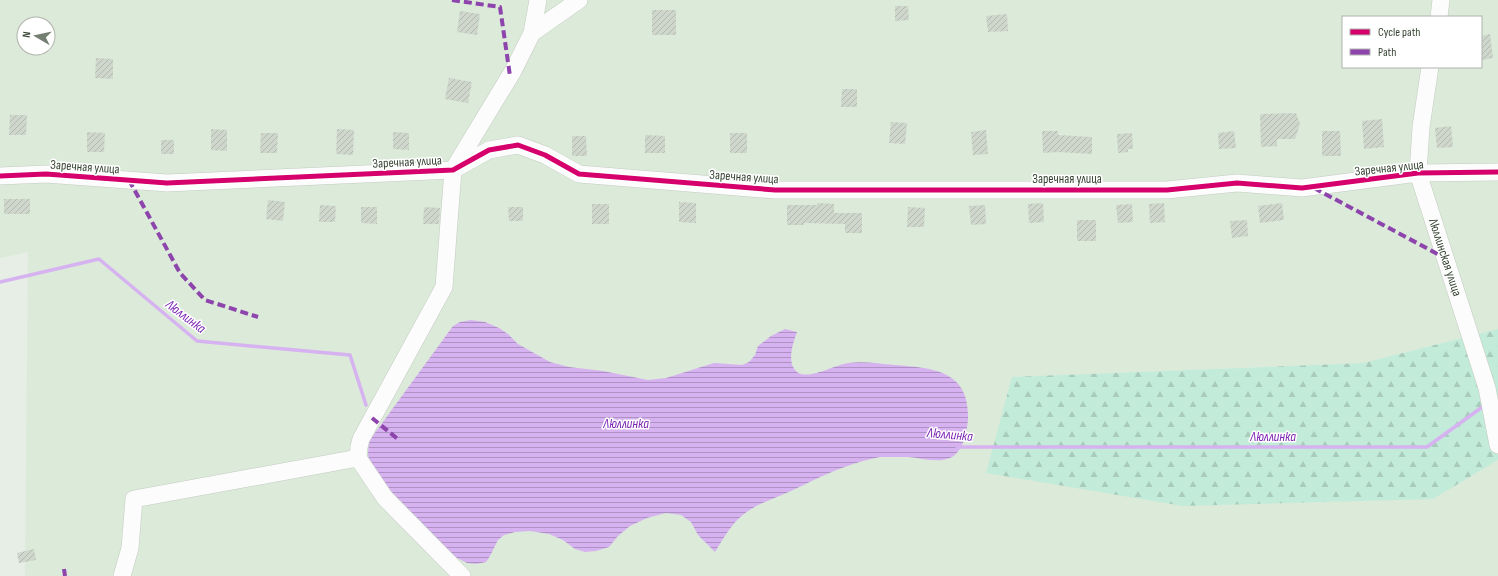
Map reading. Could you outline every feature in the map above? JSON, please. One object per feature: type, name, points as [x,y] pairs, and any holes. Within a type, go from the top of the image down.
[{"type":"street","points":[[462,576],[385,498],[358,458],[358,448],[361,439],[444,287],[453,170],[513,71],[532,33],[538,0]]},
{"type":"street","points":[[532,33],[579,0]]},
{"type":"street","points":[[1439,16],[1441,0]]},
{"type":"street","name":"Люллинская улица","points":[[1430,68],[1421,127],[1418,173],[1487,388],[1498,445]]},
{"type":"street","name":"Заречная улица","points":[[0,176],[46,174],[167,183],[453,170],[489,150],[518,145],[545,155],[578,174],[775,190],[1167,190],[1237,183],[1302,188],[1418,173],[1498,172]]},
{"type":"street","points":[[122,576],[130,548],[134,499],[358,458]]},
{"type":"shaded area","points":[[0,0],[1498,0],[1498,329],[1363,363],[1012,377],[1433,499],[1498,460],[1498,576],[25,576],[28,252],[0,258]]},
{"type":"green space","points":[[1498,329],[1498,460],[1433,499],[1183,506],[986,473],[1012,377],[1363,363]]},
{"type":"water","points":[[471,320],[485,322],[499,328],[508,334],[518,344],[550,362],[569,367],[603,371],[648,380],[666,378],[714,363],[742,365],[749,362],[755,355],[758,346],[771,336],[785,329],[797,332],[792,347],[791,358],[794,368],[797,372],[802,374],[808,375],[843,364],[860,362],[909,366],[935,370],[946,375],[956,381],[963,390],[967,403],[968,419],[966,434],[962,445],[956,454],[947,459],[930,460],[908,457],[880,457],[836,470],[761,504],[749,510],[735,522],[715,552],[698,535],[691,522],[681,515],[666,513],[647,518],[630,526],[618,536],[609,547],[596,551],[585,552],[575,549],[563,540],[549,534],[530,531],[515,532],[504,535],[498,540],[486,562],[476,564],[467,563],[457,558],[446,548],[387,487],[370,466],[368,454],[369,441],[453,326],[460,322]]},
{"type":"building","points":[[895,6],[908,6],[909,20],[895,21]]},
{"type":"building","points":[[652,10],[676,10],[676,35],[652,35]]},
{"type":"building","points":[[460,11],[480,14],[477,35],[457,32]]},
{"type":"building","points":[[1007,14],[1008,31],[988,32],[986,16]]},
{"type":"building","points":[[1490,34],[1493,58],[1482,60],[1482,36]]},
{"type":"building","points":[[96,58],[113,59],[113,79],[95,78]]},
{"type":"building","points":[[449,78],[472,82],[468,103],[445,99]]},
{"type":"building","points":[[842,89],[857,89],[857,107],[841,107]]},
{"type":"building","points":[[1296,113],[1300,124],[1295,139],[1277,139],[1277,146],[1261,147],[1260,114]]},
{"type":"building","points":[[10,115],[27,115],[26,135],[9,135]]},
{"type":"building","points":[[1382,119],[1384,147],[1364,149],[1362,121]]},
{"type":"building","points":[[891,122],[907,123],[905,144],[889,143]]},
{"type":"building","points":[[1451,126],[1453,147],[1437,148],[1435,128]]},
{"type":"building","points":[[211,129],[227,130],[227,151],[211,150]]},
{"type":"building","points":[[337,129],[354,130],[353,155],[336,154]]},
{"type":"building","points":[[986,130],[988,154],[973,155],[971,132]]},
{"type":"building","points":[[1042,131],[1058,131],[1058,135],[1092,137],[1092,154],[1058,152],[1043,153]]},
{"type":"building","points":[[1234,131],[1236,148],[1219,149],[1218,133]]},
{"type":"building","points":[[1322,131],[1340,131],[1341,156],[1322,156]]},
{"type":"building","points":[[87,132],[105,133],[104,152],[87,152]]},
{"type":"building","points":[[393,132],[409,133],[409,150],[393,149]]},
{"type":"building","points":[[261,133],[278,133],[277,153],[260,153]]},
{"type":"building","points":[[730,133],[747,133],[747,153],[730,153]]},
{"type":"building","points":[[1132,133],[1133,149],[1128,149],[1128,152],[1118,153],[1117,134]]},
{"type":"building","points":[[645,135],[665,136],[665,153],[645,153]]},
{"type":"building","points":[[572,136],[586,136],[587,156],[572,156]]},
{"type":"building","points":[[161,140],[174,140],[174,154],[161,154]]},
{"type":"building","points":[[4,199],[30,199],[30,214],[4,214]]},
{"type":"building","points":[[268,200],[285,202],[283,221],[266,219]]},
{"type":"building","points":[[679,202],[696,203],[696,223],[679,222]]},
{"type":"building","points":[[817,203],[834,204],[834,213],[862,213],[862,233],[845,233],[845,224],[804,223],[804,225],[787,225],[787,205],[817,205]]},
{"type":"building","points":[[1043,203],[1044,222],[1029,223],[1028,204]]},
{"type":"building","points":[[1164,203],[1165,222],[1150,223],[1149,204]]},
{"type":"building","points":[[1282,203],[1284,220],[1260,223],[1258,206]]},
{"type":"building","points":[[592,204],[609,204],[609,224],[592,224]]},
{"type":"building","points":[[1132,204],[1133,222],[1118,223],[1116,205]]},
{"type":"building","points":[[320,205],[336,206],[335,222],[319,222]]},
{"type":"building","points":[[985,205],[986,224],[971,225],[969,206]]},
{"type":"building","points":[[361,207],[377,207],[377,224],[361,223]]},
{"type":"building","points":[[424,207],[440,208],[439,224],[423,224]]},
{"type":"building","points":[[508,207],[523,207],[523,221],[509,221]]},
{"type":"building","points":[[908,207],[925,208],[924,227],[907,227]]},
{"type":"building","points":[[1077,220],[1096,220],[1096,241],[1077,241]]},
{"type":"building","points":[[1247,220],[1248,236],[1232,238],[1230,221]]},
{"type":"building","points":[[34,549],[36,560],[19,563],[17,553]]},
{"type":"waterway","name":"Люллинка","points":[[0,282],[99,259],[197,341],[350,355],[366,405]]},
{"type":"waterway","name":"Люллинка","points":[[957,447],[1427,447],[1485,405]]},
{"type":"marked path","points":[[452,0],[500,7],[510,76]]},
{"type":"marked path","points":[[129,180],[180,273],[205,300],[258,317]]},
{"type":"marked path","points":[[1314,188],[1447,259]]},
{"type":"marked path","points":[[372,418],[399,440]]},
{"type":"marked path","points":[[64,569],[65,576]]},
{"type":"cycle path","points":[[0,176],[46,174],[167,183],[453,170],[489,150],[518,145],[545,155],[579,174],[775,190],[1167,190],[1237,183],[1302,188],[1418,173],[1498,172]]}]
